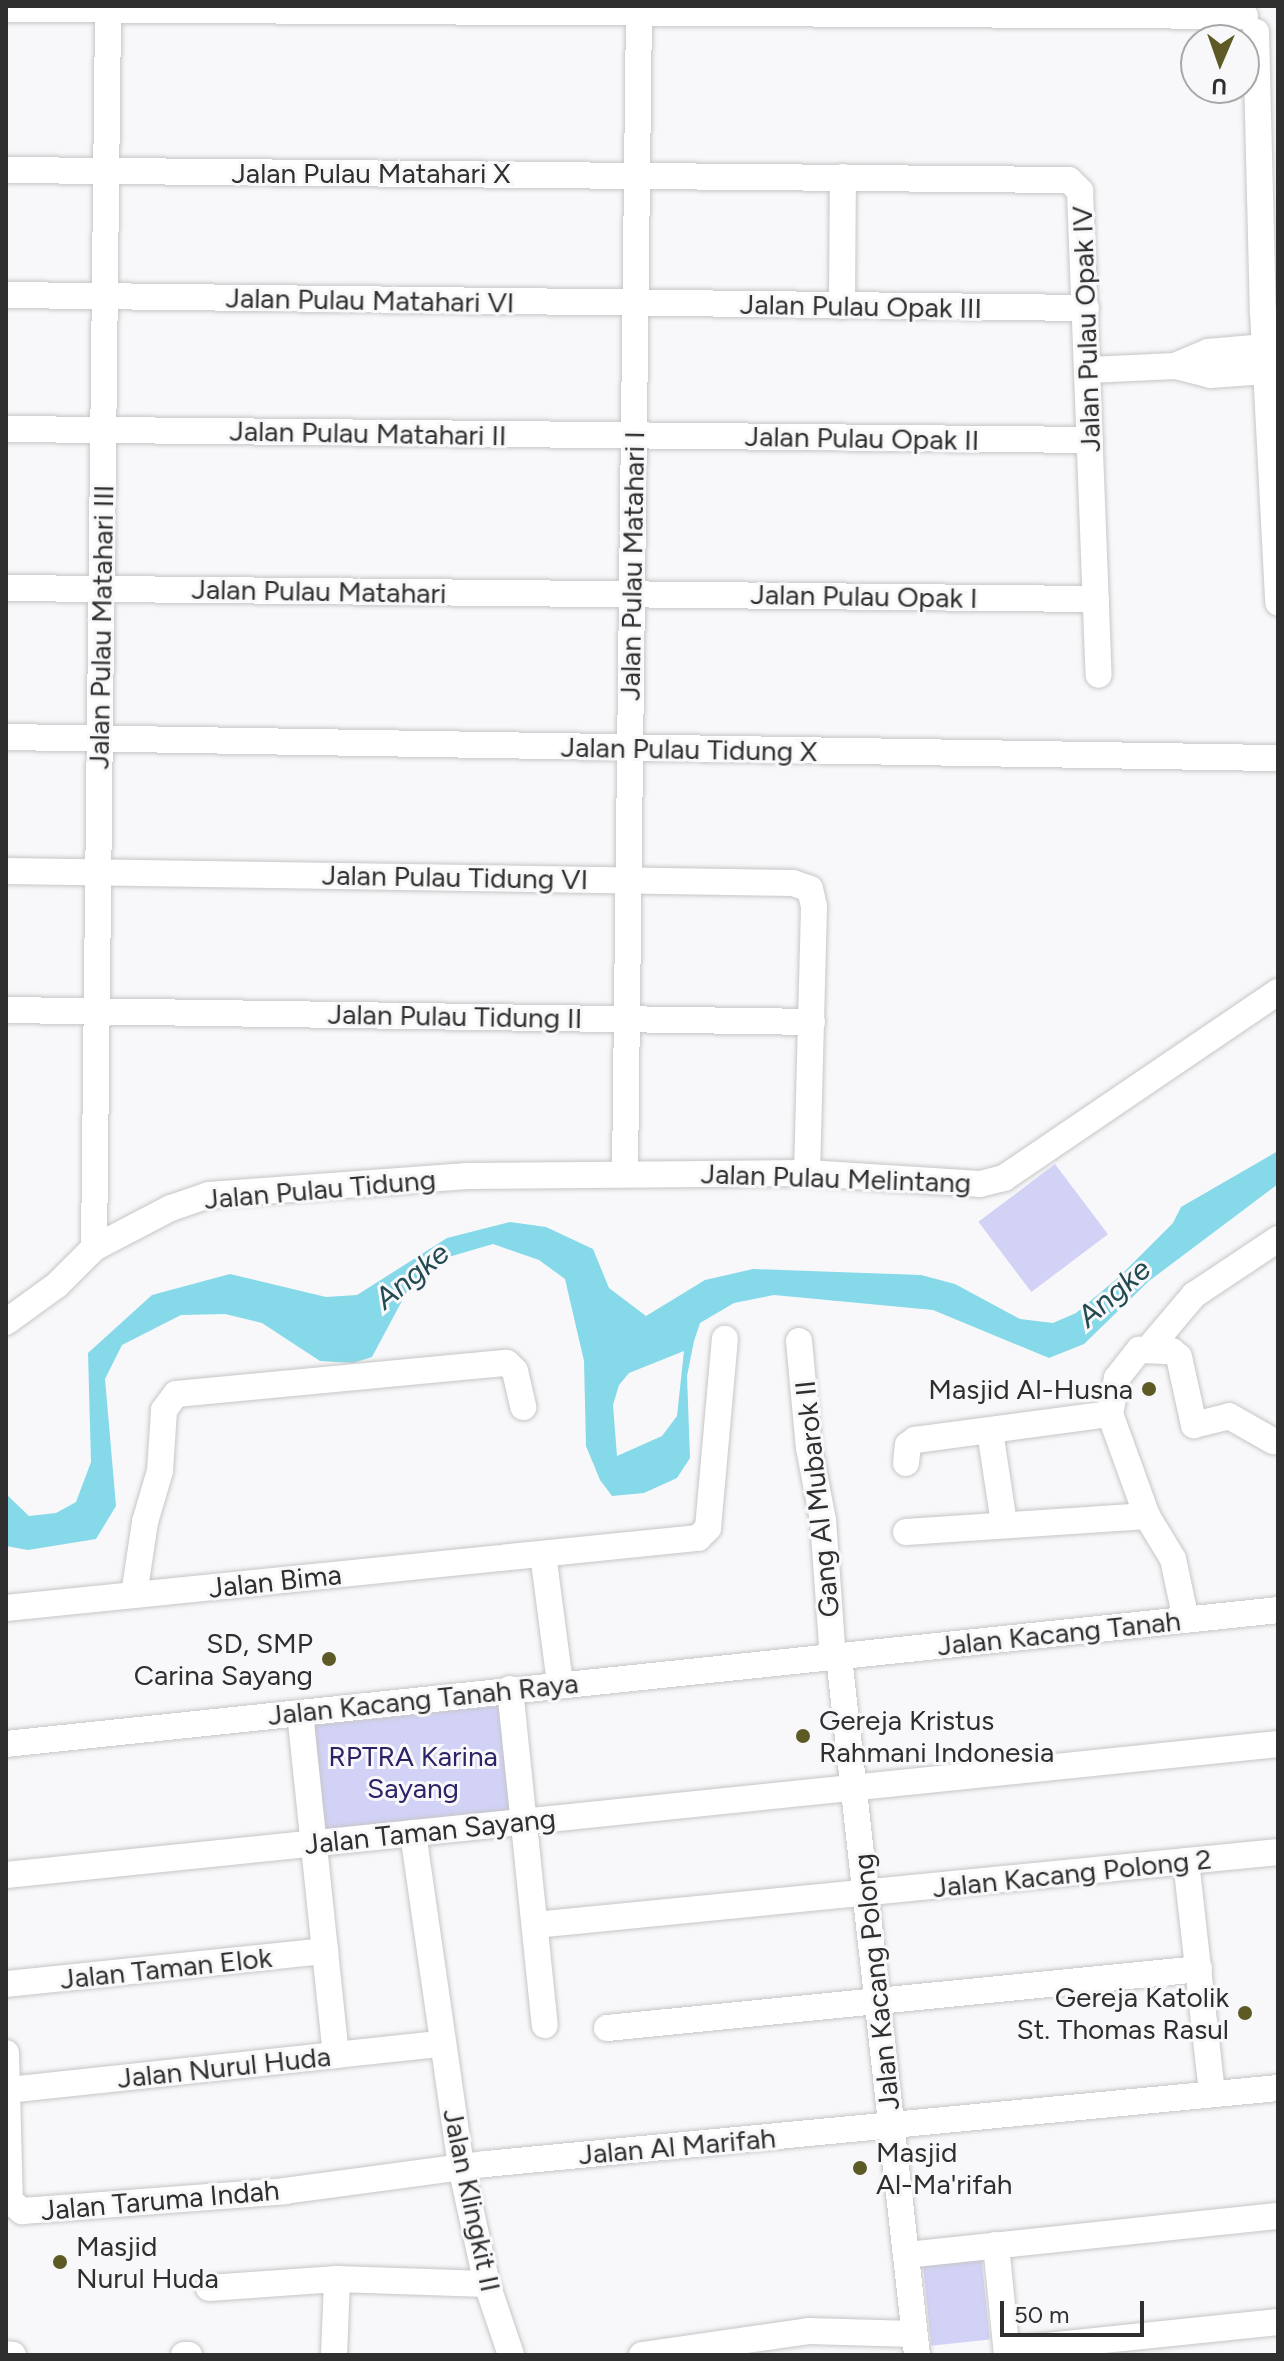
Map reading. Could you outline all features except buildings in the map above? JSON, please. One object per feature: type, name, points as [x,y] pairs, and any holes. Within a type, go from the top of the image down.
[{"type":"street","name":"Jalan Pulau Matahari III","points":[[94,1248],[108,8]]},
{"type":"street","points":[[6,9],[639,10],[1256,23],[1278,603]]},
{"type":"street","name":"Jalan Pulau Matahari I","points":[[625,1173],[639,10]]},
{"type":"street","name":"Jalan Pulau Matahari X","points":[[6,170],[637,175]]},
{"type":"street","name":"Jalan Pulau Opak IV","points":[[637,175],[1077,183],[1089,370],[1099,675]]},
{"type":"street","points":[[842,306],[843,177]]},
{"type":"street","name":"Jalan Pulau Matahari VI","points":[[6,295],[635,303]]},
{"type":"street","name":"Jalan Pulau Opak III","points":[[635,303],[1086,308]]},
{"type":"street","points":[[1089,370],[1175,366],[1208,352],[1269,359]]},
{"type":"street","name":"Jalan Pulau Matahari II","points":[[6,429],[634,436]]},
{"type":"street","name":"Jalan Pulau Opak II","points":[[634,436],[1090,440]]},
{"type":"street","name":"Jalan Pulau Matahari","points":[[6,588],[632,594]]},
{"type":"street","name":"Jalan Pulau Opak I","points":[[632,594],[1096,599]]},
{"type":"street","name":"Jalan Pulau Tidung X","points":[[6,737],[1278,758]]},
{"type":"street","name":"Jalan Pulau Tidung VI","points":[[6,871],[793,883],[810,889],[812,1022]]},
{"type":"street","name":"Jalan Pulau Melintang","points":[[625,1173],[807,1173],[980,1184],[1004,1178],[1278,992]]},
{"type":"street","name":"Jalan Pulau Tidung II","points":[[6,1010],[812,1022]]},
{"type":"street","points":[[807,1173],[812,1022]]},
{"type":"street","name":"Jalan Pulau Tidung","points":[[6,1322],[57,1285],[94,1248],[171,1208],[209,1195],[408,1179],[625,1173]]},
{"type":"street","points":[[1186,1620],[1173,1559],[1147,1516],[1110,1414],[1117,1378],[1132,1355],[1150,1347],[1194,1295],[1278,1239]]},
{"type":"street","name":"Jalan Bima","points":[[6,1608],[706,1535],[725,1339]]},
{"type":"street","name":"Gang Al Mubarok II","points":[[799,1341],[809,1448],[823,1520],[836,1657]]},
{"type":"street","points":[[1150,1347],[1179,1357],[1194,1425],[1229,1416],[1273,1441]]},
{"type":"street","points":[[134,1595],[145,1522],[160,1471],[164,1410],[176,1394],[507,1363],[515,1371],[523,1407]]},
{"type":"street","points":[[906,1463],[910,1442],[1110,1414]]},
{"type":"street","points":[[990,1431],[1004,1524]]},
{"type":"street","points":[[906,1532],[1147,1516]]},
{"type":"street","points":[[543,1554],[560,1684]]},
{"type":"street","name":"Jalan Kacang Tanah","points":[[836,1657],[1278,1610]]},
{"type":"street","name":"Jalan Kacang Tanah Raya","points":[[6,1744],[836,1657]]},
{"type":"street","name":"Jalan Kacang Polong","points":[[836,1657],[854,1788],[916,2345]]},
{"type":"street","points":[[510,1689],[545,2025]]},
{"type":"street","points":[[300,1713],[336,2055]]},
{"type":"street","name":"Jalan Taman Sayang","points":[[6,1875],[1278,1744]]},
{"type":"street","name":"Jalan Klingkit II","points":[[413,1833],[440,2044],[461,2167],[487,2284],[511,2355]]},
{"type":"street","name":"Jalan Kacang Polong 2","points":[[535,1925],[1278,1852]]},
{"type":"street","points":[[1186,1861],[1212,2094]]},
{"type":"street","name":"Jalan Taman Elok","points":[[6,1984],[325,1951]]},
{"type":"street","points":[[607,2028],[1199,1969]]},
{"type":"street","name":"Jalan Nurul Huda","points":[[8,2090],[440,2044]]},
{"type":"street","name":"Jalan Taruma Indah","points":[[6,2053],[8,2204],[14,2209],[33,2211],[285,2191],[461,2167]]},
{"type":"street","name":"Jalan Al Marifah","points":[[461,2167],[892,2128],[1278,2088]]},
{"type":"street","points":[[906,2255],[1278,2216]]},
{"type":"street","points":[[996,2245],[1007,2353],[1278,2322]]},
{"type":"street","points":[[209,2288],[337,2279],[487,2284]]},
{"type":"street","points":[[334,2355],[337,2279]]},
{"type":"street","points":[[642,2355],[808,2343],[916,2345]]},
{"type":"street","points":[[6,2354],[13,2355]]},
{"type":"green space","points":[[1055,1164],[1108,1234],[1031,1292],[978,1222]]},
{"type":"green space","name":"RPTRA Karina Sayang","points":[[505,1705],[517,1817],[320,1838],[308,1726]]},
{"type":"green space","points":[[981,2254],[990,2340],[931,2346],[922,2260]]},
{"type":"water","name":"Angke","points":[[1278,1151],[1278,1184],[1149,1281],[1084,1344],[1049,1358],[933,1310],[774,1295],[734,1303],[700,1323],[694,1341],[687,1376],[690,1458],[677,1478],[644,1493],[612,1496],[600,1480],[586,1446],[584,1361],[565,1279],[539,1260],[493,1244],[435,1261],[411,1284],[372,1357],[353,1363],[320,1361],[262,1323],[225,1314],[181,1315],[122,1345],[105,1379],[116,1506],[96,1539],[28,1550],[6,1546],[6,1494],[29,1516],[56,1513],[76,1502],[91,1462],[88,1353],[152,1295],[230,1274],[326,1297],[357,1295],[447,1238],[510,1222],[546,1227],[593,1249],[609,1288],[646,1316],[705,1280],[753,1269],[921,1275],[955,1284],[1020,1319],[1053,1323],[1076,1313],[1120,1276],[1173,1223],[1181,1207]],"holes":[[[684,1351],[677,1416],[662,1436],[617,1456],[613,1405],[619,1385],[629,1373]]]},
{"type":"place","name":"Masjid Al-Husna","points":[[1149,1389]]},
{"type":"place","name":"SD, SMP Carina Sayang","points":[[329,1659]]},
{"type":"place","name":"Gereja Kristus Rahmani Indonesia","points":[[803,1736]]},
{"type":"place","name":"Gereja Katolik St. Thomas Rasul","points":[[1245,2013]]},
{"type":"place","name":"Masjid Al-Ma'rifah","points":[[860,2168]]},
{"type":"place","name":"Masjid Nurul Huda","points":[[60,2262]]}]
